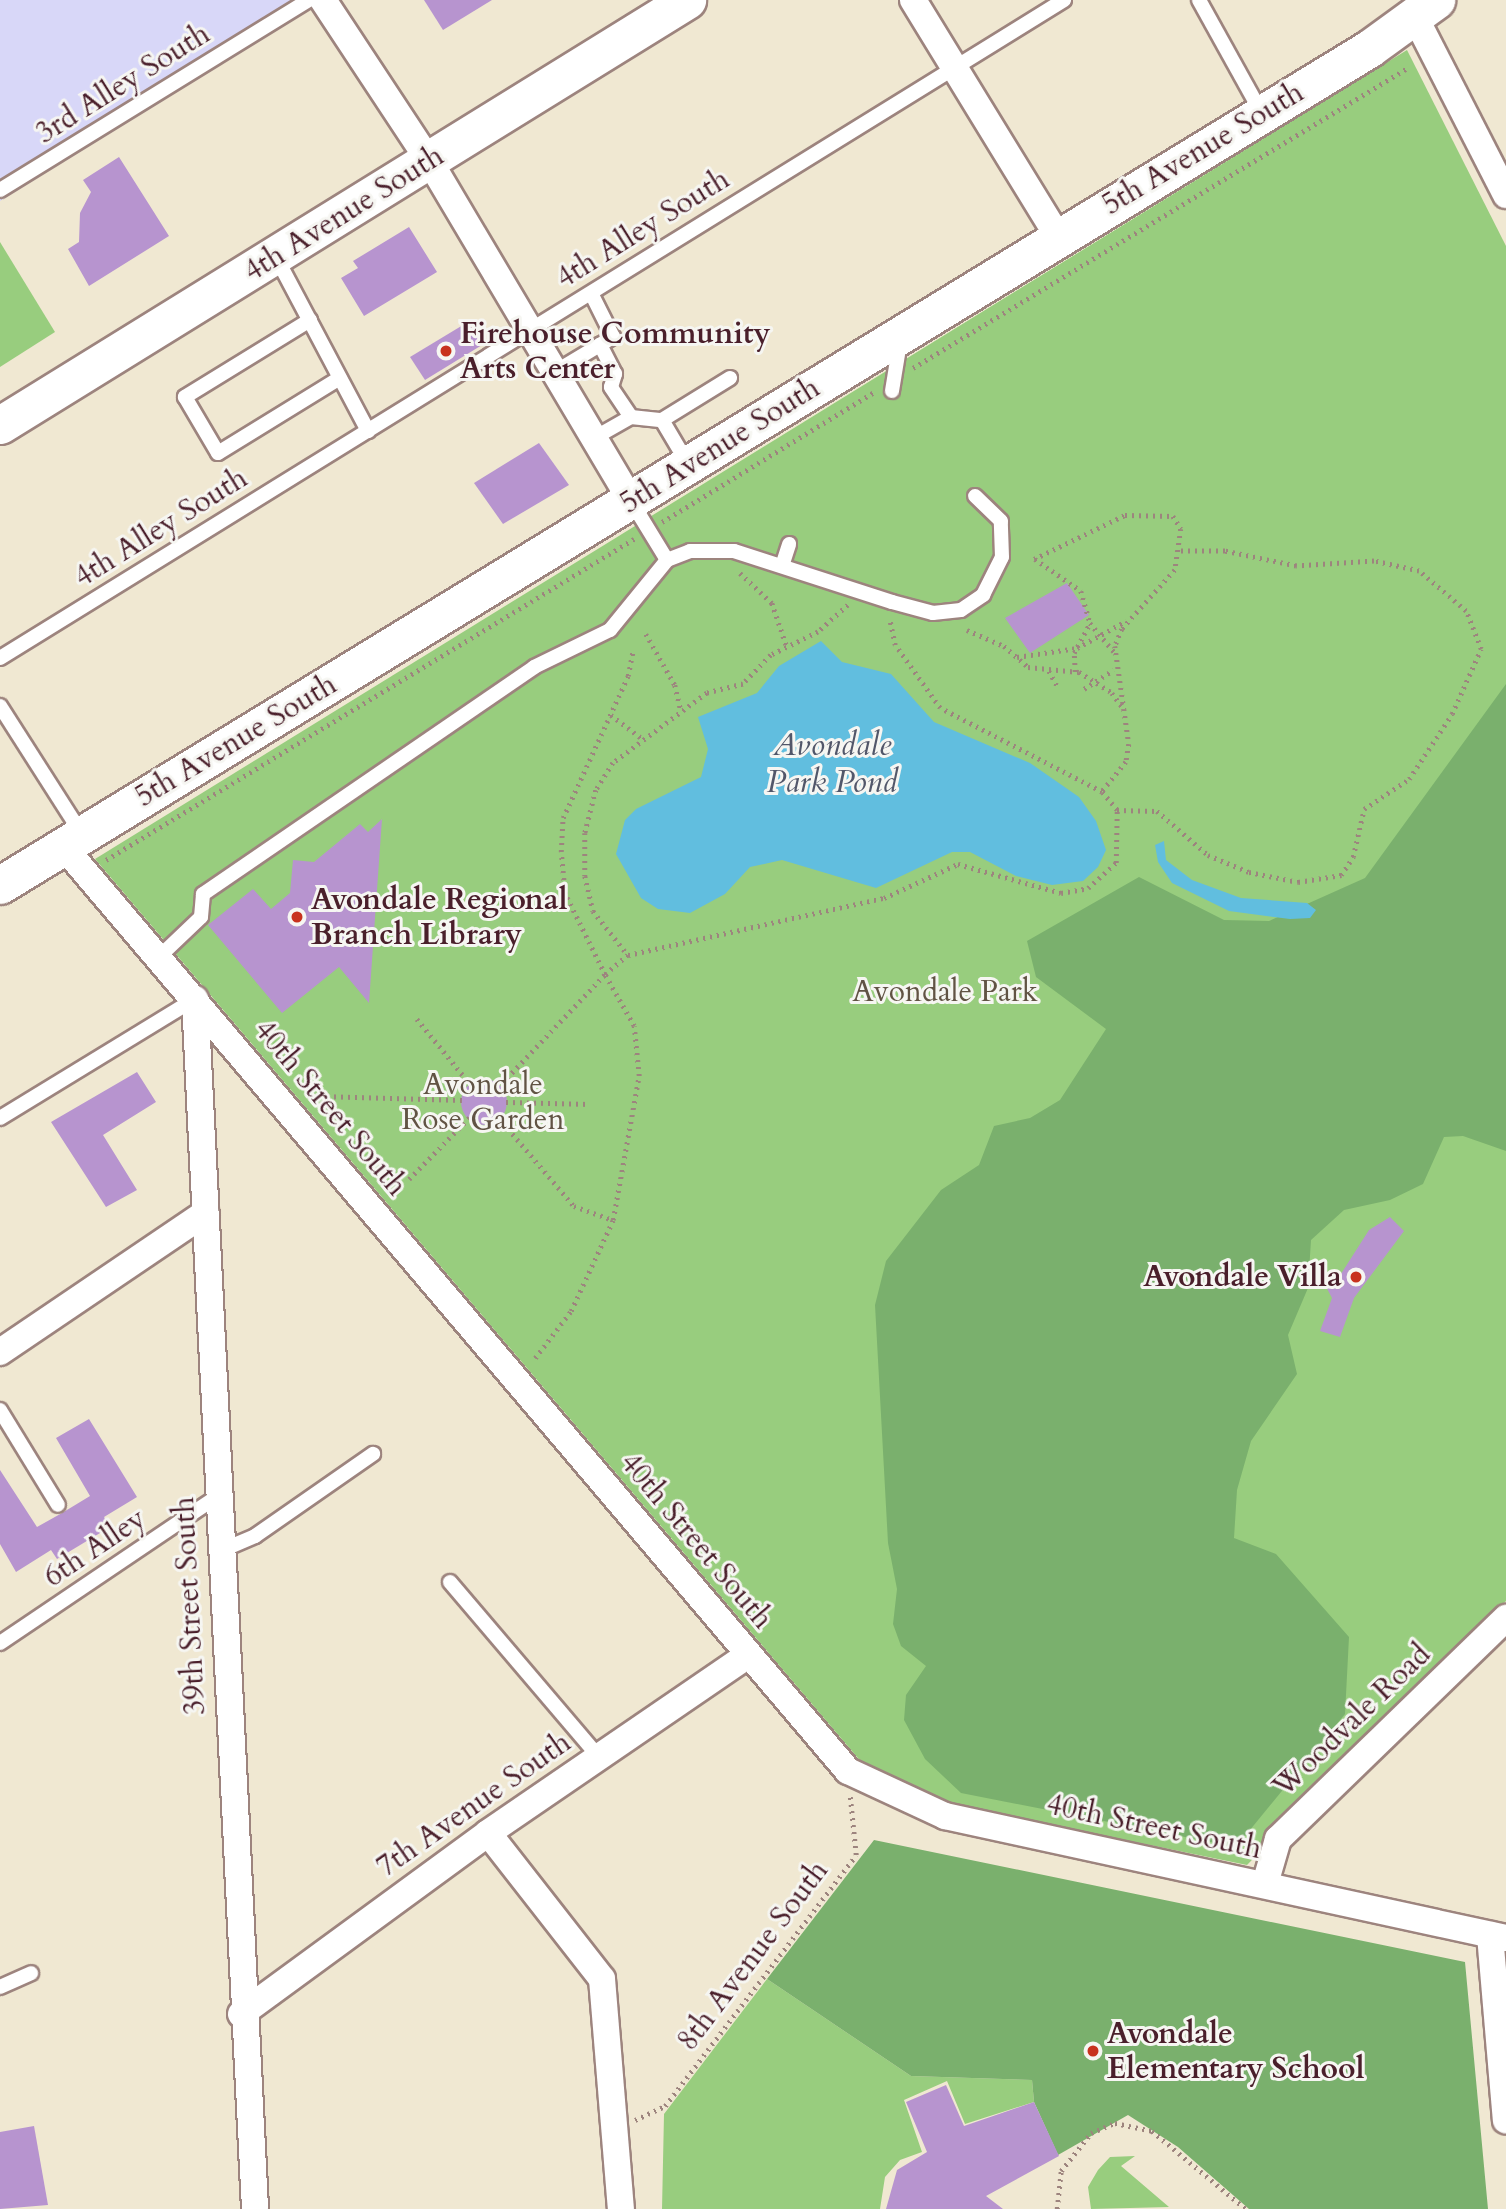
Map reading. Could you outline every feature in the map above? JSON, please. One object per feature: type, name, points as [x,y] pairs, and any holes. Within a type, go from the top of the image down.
[{"type":"street","points":[[323,0],[430,163],[640,515]]},
{"type":"street","name":"4th Avenue South","points":[[0,425],[430,163],[687,0]]},
{"type":"street","points":[[913,0],[1058,237]]},
{"type":"street","points":[[1425,8],[1503,183]]},
{"type":"street","name":"5th Avenue South","points":[[0,885],[77,850],[640,515],[689,465],[1261,113],[1425,8]]},
{"type":"street","name":"40th Street South","points":[[77,850],[159,957],[848,1771],[945,1816],[1498,1936]]},
{"type":"street","name":"39th Street South","points":[[195,999],[241,2014],[255,2209]]},
{"type":"street","points":[[0,1352],[205,1213]]},
{"type":"street","name":"Woodvale Road","points":[[1265,1884],[1278,1839],[1506,1618]]},
{"type":"street","name":"7th Avenue South","points":[[241,2014],[488,1833],[748,1655]]},
{"type":"street","points":[[488,1833],[602,1979],[617,2130],[621,2209]]},
{"type":"street","points":[[1498,1936],[1506,2120]]},
{"type":"lane","name":"3rd Alley South","points":[[0,190],[309,0]]},
{"type":"lane","name":"4th Alley South","points":[[0,658],[1064,0]]},
{"type":"lane","points":[[1199,0],[1261,113]]},
{"type":"lane","points":[[276,257],[368,431]]},
{"type":"lane","points":[[555,372],[613,337],[591,293]]},
{"type":"lane","points":[[310,320],[185,397],[218,453],[341,378]]},
{"type":"lane","points":[[892,386],[901,334]]},
{"type":"lane","points":[[600,345],[615,374],[611,387],[631,417]]},
{"type":"lane","points":[[594,438],[631,417],[662,420],[730,378]]},
{"type":"lane","points":[[662,420],[689,465]]},
{"type":"lane","points":[[159,957],[201,917],[203,894],[534,667],[610,629],[667,560],[712,548],[783,563],[892,602],[933,612],[961,610],[983,594],[1002,557],[1001,520],[975,496]]},
{"type":"lane","points":[[640,515],[667,560]]},
{"type":"lane","points":[[783,563],[789,544]]},
{"type":"lane","points":[[0,706],[77,850]]},
{"type":"lane","points":[[0,1118],[195,999]]},
{"type":"lane","points":[[0,1410],[58,1505]]},
{"type":"lane","points":[[220,1551],[255,1536],[373,1454]]},
{"type":"lane","name":"6th Alley","points":[[0,1643],[218,1496]]},
{"type":"lane","points":[[450,1582],[599,1757]]},
{"type":"lane","points":[[0,1987],[31,1973]]},
{"type":"path","points":[[77,850],[640,515],[892,386],[1406,69]]},
{"type":"path","points":[[1016,657],[1077,648],[1099,638],[1131,618],[1175,570],[1181,551],[1173,516],[1151,511],[1092,527],[1034,559],[1081,591],[1090,623],[1099,638],[1115,653]]},
{"type":"path","points":[[1117,810],[1157,811],[1208,855],[1248,872],[1298,882],[1341,874],[1353,857],[1364,809],[1409,779],[1452,714],[1481,649],[1466,611],[1419,571],[1374,561],[1296,566],[1225,551],[1181,551]]},
{"type":"path","points":[[733,569],[772,603],[788,647]]},
{"type":"path","points":[[628,955],[593,911],[584,833],[596,790],[613,763],[681,710],[707,693],[743,684],[788,647],[848,605]]},
{"type":"path","points":[[1102,792],[1126,762],[1124,709],[1114,669],[1115,653],[1131,618]]},
{"type":"path","points":[[500,1086],[605,975],[628,955],[884,898],[958,864],[1061,893],[1088,888],[1116,863],[1117,810],[1102,792],[940,708],[895,645],[890,622]]},
{"type":"path","points":[[1075,672],[1077,648],[1090,623]]},
{"type":"path","points":[[967,629],[1016,657],[1049,671],[1075,672],[1096,680],[1124,709]]},
{"type":"path","points":[[646,634],[675,685],[681,710]]},
{"type":"path","points":[[535,1358],[571,1311],[613,1220],[639,1076],[634,1026],[565,894],[561,852],[563,818],[611,715],[633,650]]},
{"type":"path","points":[[1084,689],[1114,669]]},
{"type":"path","points":[[1049,671],[1058,687]]},
{"type":"path","points":[[611,715],[644,740]]},
{"type":"path","points":[[417,1019],[471,1085]]},
{"type":"path","points":[[320,1096],[462,1100]]},
{"type":"path","points":[[506,1102],[590,1104]]},
{"type":"path","points":[[409,1179],[469,1118]]},
{"type":"path","points":[[499,1118],[574,1206],[613,1220]]},
{"type":"path","name":"8th Avenue South","points":[[617,2130],[665,2106],[856,1855],[848,1771]]},
{"type":"path","points":[[1057,2209],[1061,2171],[1091,2133],[1115,2123],[1152,2131],[1246,2209]]},
{"type":"shaded area","points":[[0,0],[326,0],[0,201]]},
{"type":"green space","name":"Avondale Park","points":[[1407,50],[1506,246],[1506,1601],[1247,1865],[941,1802],[862,1763],[95,859]]},
{"type":"green space","points":[[0,242],[55,332],[0,367]]},
{"type":"green space","points":[[1506,684],[1506,1151],[1463,1136],[1444,1137],[1423,1184],[1390,1200],[1344,1210],[1311,1240],[1308,1288],[1288,1335],[1297,1374],[1251,1441],[1237,1490],[1234,1538],[1276,1554],[1349,1637],[1345,1714],[1236,1847],[961,1793],[925,1759],[904,1720],[906,1695],[926,1666],[901,1646],[893,1624],[897,1589],[888,1543],[875,1305],[886,1261],[941,1190],[979,1165],[994,1126],[1030,1118],[1060,1100],[1106,1029],[1036,977],[1027,941],[1139,877],[1224,920],[1269,921],[1365,878]]},
{"type":"green space","name":"Avondale Elementary School","points":[[874,1840],[1465,1962],[1488,2209],[1249,2209],[1178,2147],[1128,2115],[1058,2155],[1034,2102],[1032,2080],[911,2076],[767,1979]]},
{"type":"green space","points":[[767,1979],[911,2076],[1032,2080],[1034,2102],[965,2124],[947,2081],[904,2100],[922,2152],[900,2160],[885,2177],[880,2209],[662,2209],[664,2114]]},
{"type":"green space","points":[[1135,2156],[1121,2166],[1169,2207],[1091,2209],[1088,2187],[1098,2170],[1110,2157]]},
{"type":"water","name":"Avondale Park Pond","points":[[821,641],[842,662],[891,674],[934,722],[1030,763],[1079,797],[1096,821],[1106,850],[1098,867],[1083,881],[1052,885],[1016,876],[970,852],[952,852],[876,888],[782,860],[750,867],[725,894],[690,913],[658,909],[641,898],[616,854],[625,820],[636,809],[701,777],[708,749],[698,717],[757,693],[779,666]]},
{"type":"water","points":[[1164,841],[1166,860],[1192,880],[1241,898],[1307,903],[1316,910],[1310,918],[1290,919],[1229,911],[1172,883],[1158,862],[1155,845]]},
{"type":"building","points":[[424,0],[492,0],[443,30]]},
{"type":"building","points":[[119,157],[169,236],[89,286],[68,249],[79,242],[80,213],[91,192],[83,180]]},
{"type":"building","points":[[409,227],[437,272],[364,316],[341,278],[358,268],[353,261]]},
{"type":"building","name":"Firehouse Community Arts Center","points":[[468,322],[482,345],[425,380],[410,357]]},
{"type":"building","points":[[539,443],[569,485],[503,524],[474,483]]},
{"type":"building","points":[[1067,583],[1089,615],[1030,653],[1005,618]]},
{"type":"building","name":"Avondale Regional Branch Library","points":[[382,819],[369,1003],[339,967],[282,1013],[208,925],[253,889],[271,909],[290,893],[293,860],[314,862],[360,824],[368,832]]},
{"type":"building","points":[[137,1072],[156,1102],[103,1135],[137,1190],[106,1207],[51,1122]]},
{"type":"building","points":[[484,1079],[500,1086],[507,1102],[500,1118],[484,1125],[468,1118],[461,1102],[468,1086]]},
{"type":"building","name":"Avondale Villa","points":[[1390,1217],[1404,1231],[1354,1298],[1340,1337],[1320,1331],[1332,1298],[1323,1281],[1339,1277],[1369,1230]]},
{"type":"building","points":[[89,1419],[137,1497],[104,1517],[110,1527],[57,1559],[51,1550],[16,1572],[0,1544],[0,1470],[37,1527],[62,1513],[90,1496],[56,1438]]},
{"type":"building","points":[[946,2085],[964,2126],[1034,2102],[1059,2156],[986,2196],[1003,2209],[886,2209],[897,2170],[927,2152],[906,2102]]},
{"type":"building","points":[[34,2126],[48,2205],[0,2209],[0,2132]]},
{"type":"place","name":"Firehouse Community Arts Center","points":[[446,351]]},
{"type":"place","name":"Avondale Regional Branch Library","points":[[297,917]]},
{"type":"place","name":"Avondale Villa","points":[[1356,1277]]},
{"type":"place","name":"Avondale Elementary School","points":[[1093,2051]]},
{"type":"park label","name":"Avondale Rose Garden","points":[[483,1102]]}]
